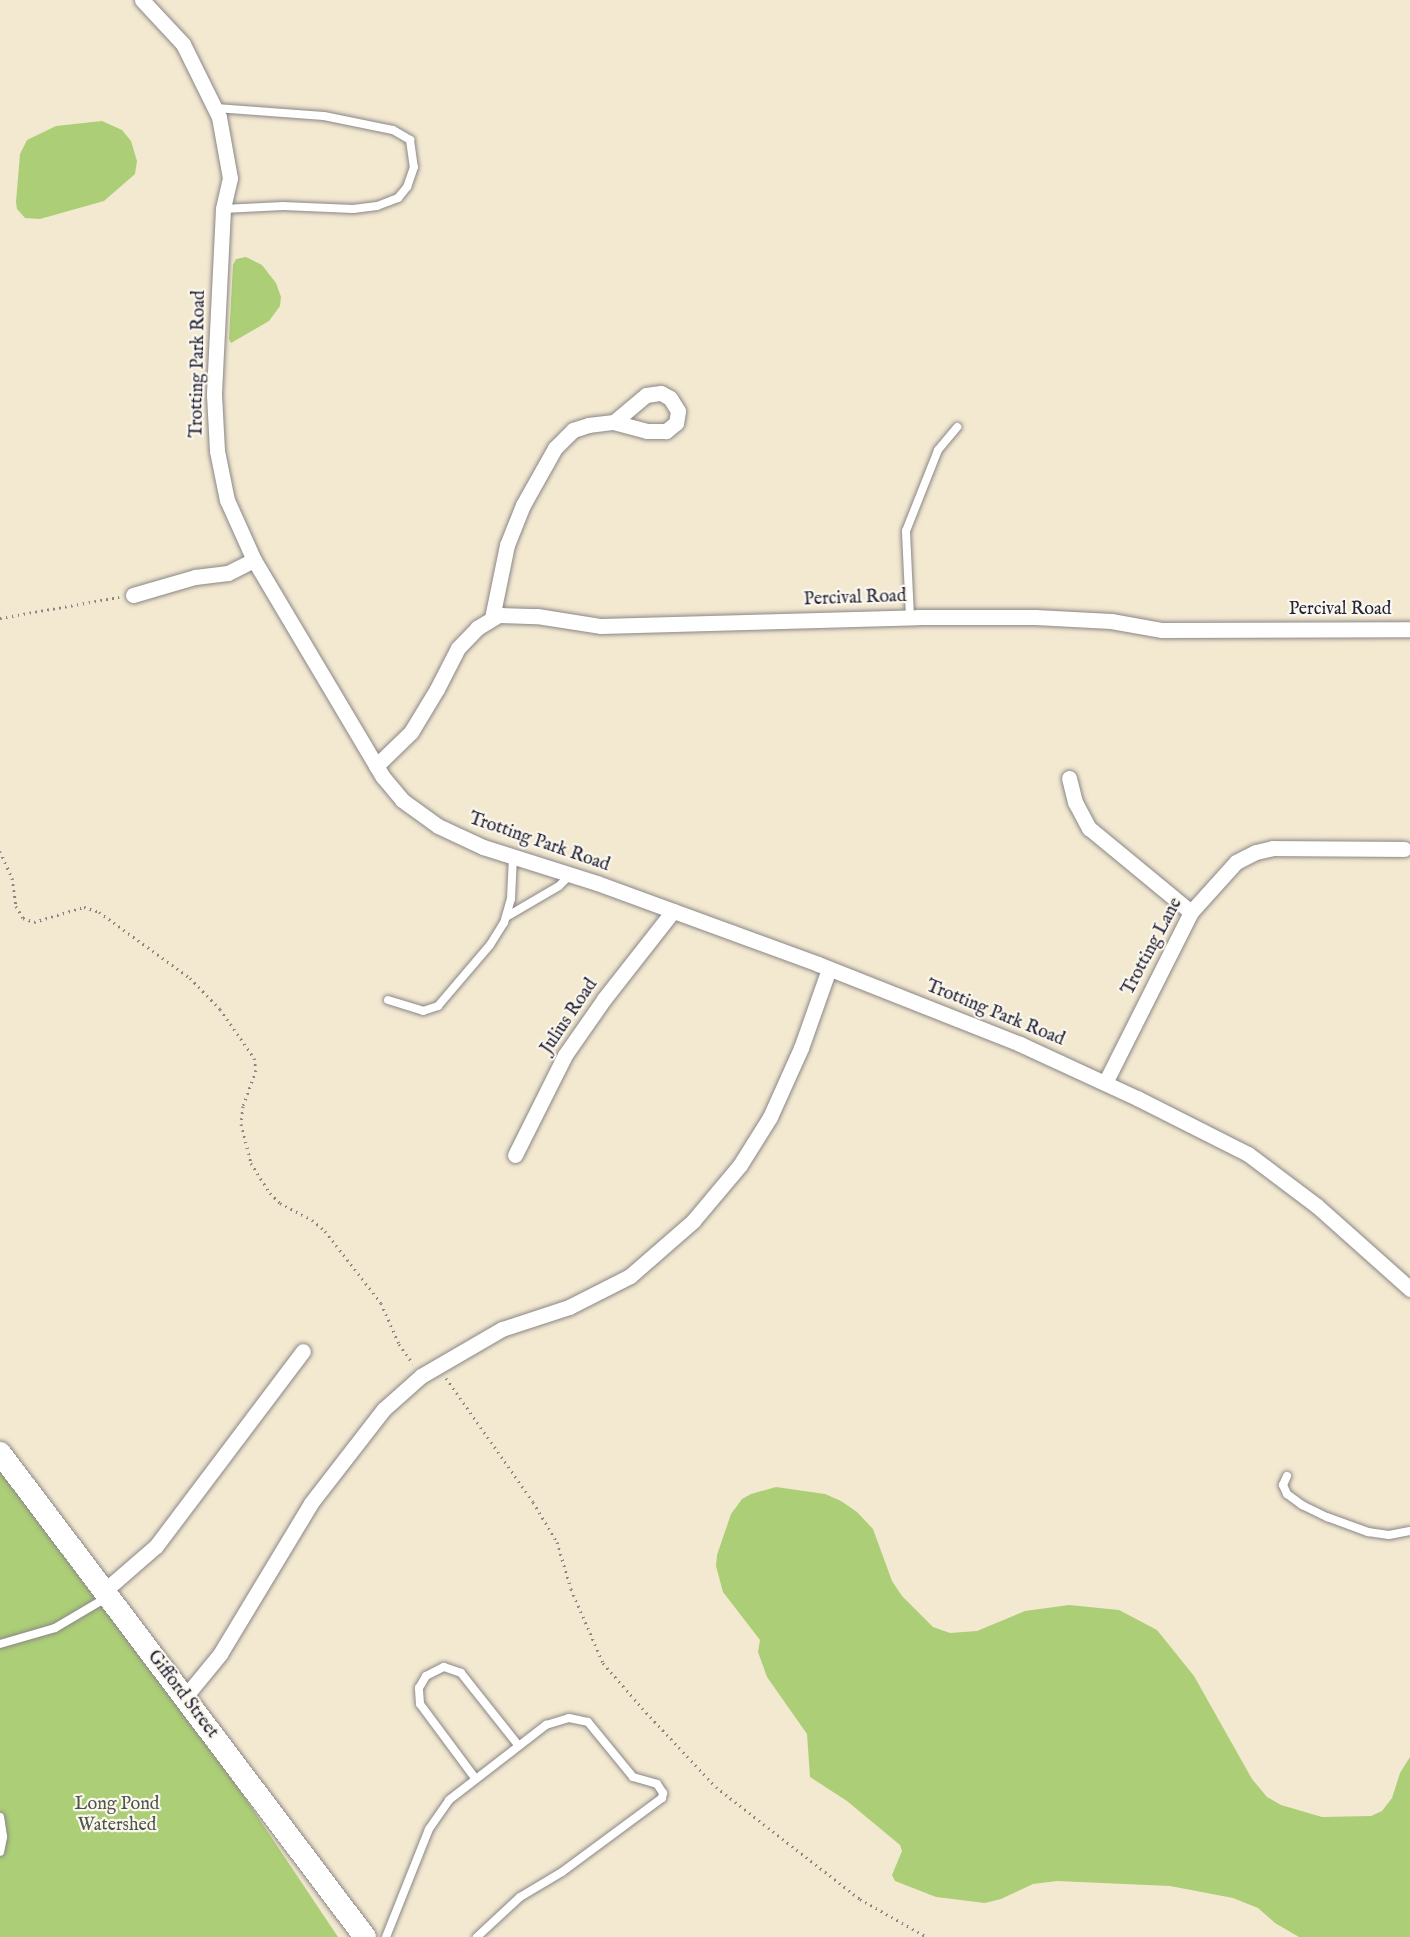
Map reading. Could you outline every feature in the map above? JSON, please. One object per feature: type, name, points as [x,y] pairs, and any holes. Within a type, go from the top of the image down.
[{"type":"main road","name":"Gifford Street","points":[[0,1453],[365,1937]]},
{"type":"street","name":"Trotting Park Road","points":[[142,0],[183,44],[219,117],[230,178],[223,209],[214,395],[217,451],[227,500],[254,560],[376,766],[402,800],[438,826],[483,847],[570,874],[829,969],[1020,1044],[1105,1083],[1248,1154],[1317,1206],[1410,1289]]},
{"type":"street","points":[[376,766],[411,732],[458,648],[477,628],[492,618],[507,545],[541,470],[555,448],[573,430],[588,425],[614,422]]},
{"type":"street","points":[[133,595],[195,577],[228,573],[254,560]]},
{"type":"street","name":"Percival Road","points":[[492,618],[499,615],[537,616],[601,626],[910,617],[1035,617],[1111,621],[1162,630],[1410,629]]},
{"type":"street","points":[[1069,778],[1076,802],[1089,828],[1126,861],[1191,912]]},
{"type":"street","name":"Trotting Lane","points":[[1105,1083],[1191,912],[1236,862],[1256,852],[1273,848],[1404,849]]},
{"type":"street","name":"Julius Road","points":[[515,1155],[565,1055],[604,999],[673,911]]},
{"type":"street","points":[[184,1698],[220,1654],[311,1503],[384,1409],[421,1376],[502,1329],[569,1307],[630,1276],[693,1221],[740,1165],[770,1118],[801,1048],[829,969]]},
{"type":"street","points":[[105,1595],[156,1546],[303,1351]]},
{"type":"lane","points":[[214,108],[324,117],[393,130],[410,140],[414,167],[406,187],[398,198],[377,206],[353,209],[283,206],[223,209]]},
{"type":"lane","points":[[910,617],[906,531],[938,450],[957,427]]},
{"type":"lane","points":[[388,1000],[423,1011],[438,1006],[490,945],[506,917],[511,899],[513,857]]},
{"type":"lane","points":[[506,917],[559,886],[570,874]]},
{"type":"lane","points":[[1287,1476],[1283,1485],[1287,1494],[1302,1505],[1327,1517],[1368,1532],[1389,1535],[1410,1531]]},
{"type":"lane","points":[[0,1644],[55,1628],[105,1595]]},
{"type":"lane","points":[[475,1778],[420,1704],[419,1688],[426,1676],[444,1667],[461,1673],[518,1745]]},
{"type":"lane","points":[[386,1937],[429,1829],[449,1800],[551,1722],[569,1718],[580,1719],[595,1727],[633,1777],[657,1784],[663,1793],[662,1797],[562,1872],[520,1898],[477,1937]]},
{"type":"lane","points":[[0,1817],[3,1837],[0,1852]]},
{"type":"path","points":[[0,618],[133,595]]},
{"type":"path","points":[[0,851],[12,878],[15,906],[23,918],[34,922],[84,907],[99,912],[190,978],[220,1009],[254,1058],[256,1070],[243,1106],[241,1124],[251,1163],[270,1193],[280,1203],[312,1220],[325,1232],[381,1302],[399,1344],[421,1376]]},
{"type":"path","points":[[438,1366],[533,1502],[557,1542],[571,1589],[603,1663],[716,1787],[860,1899],[927,1937]]},
{"type":"green space","points":[[102,121],[122,130],[131,141],[137,161],[135,174],[104,201],[40,219],[25,218],[17,209],[16,202],[20,154],[27,140],[56,126]]},
{"type":"green space","points":[[246,257],[262,265],[276,283],[281,297],[280,306],[269,321],[231,343],[229,339],[233,265],[236,259]]},
{"type":"green space","name":"Long Pond Watershed","points":[[0,1467],[201,1732],[338,1937],[0,1937]]},
{"type":"green space","points":[[776,1487],[825,1494],[857,1512],[873,1529],[892,1581],[902,1596],[933,1627],[950,1633],[977,1631],[1025,1611],[1069,1605],[1119,1610],[1157,1630],[1194,1676],[1252,1779],[1267,1797],[1281,1805],[1322,1817],[1371,1816],[1382,1811],[1392,1798],[1400,1773],[1410,1757],[1410,1937],[1299,1937],[1275,1923],[1258,1908],[1233,1898],[1170,1886],[1057,1881],[1033,1884],[1001,1899],[985,1903],[936,1897],[895,1881],[892,1875],[902,1851],[900,1845],[847,1801],[810,1777],[807,1734],[767,1677],[758,1652],[760,1640],[723,1592],[716,1566],[717,1555],[731,1514],[742,1499]]}]
